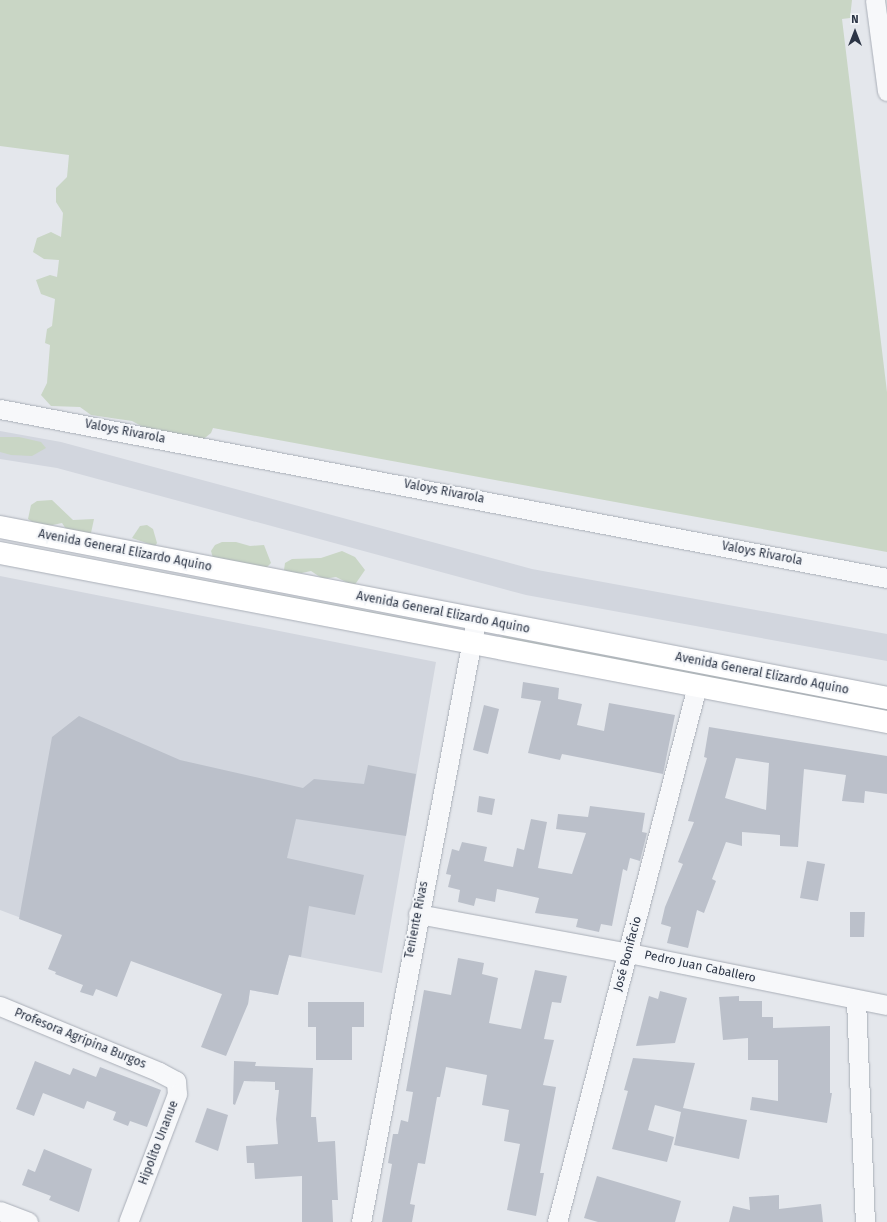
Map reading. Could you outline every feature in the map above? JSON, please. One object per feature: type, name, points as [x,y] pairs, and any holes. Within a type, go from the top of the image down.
[{"type":"main road","name":"Avenida General Elizardo Aquino","points":[[0,527],[887,698]]},
{"type":"main road","name":"Avenida General Elizardo Aquino","points":[[0,553],[887,722]]},
{"type":"street","points":[[875,0],[885,53],[887,92]]},
{"type":"street","name":"Valoys Rivarola","points":[[0,409],[887,578]]},
{"type":"street","name":"Teniente Rivas","points":[[361,1222],[418,914],[476,619]]},
{"type":"street","name":"José Bonifacio","points":[[558,1222],[697,686]]},
{"type":"street","name":"Pedro Juan Caballero","points":[[418,914],[629,952],[856,1000],[887,1005]]},
{"type":"street","points":[[856,1000],[865,1222]]},
{"type":"street","name":"Profesora Agripina Burgos","points":[[0,1006],[159,1072]]},
{"type":"street","name":"Hipolito Unanue","points":[[128,1222],[177,1094],[176,1082],[159,1072]]},
{"type":"street","points":[[0,1211],[28,1222]]},
{"type":"shaded area","points":[[0,431],[61,442],[532,569],[887,634],[887,661],[526,595],[57,468],[0,459]]},
{"type":"shaded area","points":[[0,576],[436,662],[382,973],[289,955],[278,995],[250,990],[248,1004],[0,910]]},
{"type":"green space","points":[[0,0],[852,0],[850,18],[842,19],[887,392],[887,552],[213,428],[211,433],[200,442],[145,428],[132,421],[91,415],[80,407],[51,406],[41,395],[47,383],[50,345],[45,343],[47,329],[52,326],[55,299],[41,294],[36,280],[50,275],[57,277],[59,260],[44,259],[33,252],[37,238],[51,232],[61,237],[63,213],[56,202],[56,188],[67,177],[69,155],[0,146]]},
{"type":"green space","points":[[0,437],[19,437],[41,442],[46,448],[32,456],[11,455],[0,452]]},
{"type":"green space","points":[[52,500],[73,520],[94,519],[91,533],[85,538],[66,529],[62,523],[48,526],[34,523],[28,519],[31,505],[37,501]]},
{"type":"green space","points":[[147,525],[153,529],[157,543],[155,546],[132,538],[140,526]]},
{"type":"green space","points":[[0,542],[441,625],[442,626],[0,545]]},
{"type":"green space","points":[[222,542],[236,542],[250,546],[264,545],[271,563],[266,568],[252,567],[240,562],[213,558],[211,551],[215,545]]},
{"type":"green space","points":[[342,551],[355,557],[365,570],[354,586],[336,577],[323,579],[311,571],[297,574],[284,570],[285,563],[292,559],[321,558]]},
{"type":"green space","points":[[503,636],[887,709],[887,712],[501,638]]},
{"type":"building","points":[[523,682],[559,688],[558,699],[582,704],[577,725],[604,731],[609,703],[675,715],[663,774],[562,754],[560,760],[528,753],[541,701],[521,698]]},
{"type":"building","points":[[484,705],[499,709],[488,754],[473,750]]},
{"type":"building","points":[[79,716],[180,760],[303,788],[314,779],[364,784],[368,765],[416,774],[406,836],[296,819],[287,858],[364,875],[355,915],[309,906],[301,957],[289,955],[278,995],[250,990],[248,1004],[226,1056],[201,1047],[222,994],[131,961],[117,997],[96,989],[93,996],[80,992],[83,985],[55,974],[56,972],[48,969],[62,935],[19,919],[52,737]]},
{"type":"building","points":[[709,727],[887,756],[887,794],[865,791],[864,803],[842,801],[846,775],[804,769],[798,847],[780,846],[780,835],[742,832],[742,846],[726,842],[712,879],[716,881],[704,913],[697,910],[688,948],[667,943],[671,927],[661,924],[665,907],[683,864],[678,862],[694,822],[688,821],[707,758],[704,757]],"holes":[[[736,758],[769,763],[766,810],[725,798]]]},
{"type":"building","points":[[479,796],[495,799],[492,815],[477,812]]},
{"type":"building","points":[[590,806],[645,813],[642,832],[647,833],[640,861],[630,858],[627,871],[623,869],[612,926],[601,924],[599,932],[576,927],[578,919],[535,913],[539,898],[497,889],[495,902],[476,898],[474,906],[458,902],[460,890],[448,887],[451,875],[446,874],[452,849],[459,851],[462,842],[487,847],[484,861],[513,867],[517,848],[524,850],[531,819],[547,822],[538,868],[572,874],[586,833],[556,829],[558,814],[588,817]]},
{"type":"building","points":[[807,861],[825,864],[818,901],[800,898]]},
{"type":"building","points":[[850,912],[865,912],[864,937],[850,937]]},
{"type":"building","points":[[458,958],[484,963],[482,974],[498,978],[489,1023],[521,1029],[535,970],[567,976],[561,1003],[552,1002],[544,1039],[554,1040],[543,1085],[556,1087],[540,1173],[544,1173],[536,1216],[507,1210],[520,1144],[504,1141],[509,1110],[482,1105],[487,1075],[446,1067],[440,1097],[437,1097],[425,1164],[418,1163],[410,1204],[415,1205],[412,1222],[382,1222],[392,1164],[388,1163],[393,1134],[398,1134],[401,1120],[408,1122],[413,1092],[406,1091],[424,990],[451,995]]},
{"type":"building","points":[[660,991],[687,998],[675,1043],[636,1046],[649,996],[658,999]]},
{"type":"building","points":[[739,996],[739,1001],[762,1001],[762,1017],[773,1017],[773,1028],[830,1026],[830,1093],[832,1093],[827,1123],[750,1110],[752,1097],[778,1101],[778,1060],[748,1060],[748,1038],[723,1040],[719,997]]},
{"type":"building","points":[[308,1002],[364,1002],[364,1027],[352,1027],[352,1060],[316,1060],[316,1027],[308,1027]]},
{"type":"building","points":[[633,1058],[695,1063],[683,1108],[747,1120],[739,1159],[674,1145],[681,1112],[655,1105],[648,1130],[674,1137],[667,1162],[612,1149],[628,1091],[624,1090]]},
{"type":"building","points":[[35,1061],[70,1075],[73,1068],[96,1077],[100,1067],[161,1090],[147,1127],[130,1121],[128,1126],[113,1120],[116,1112],[87,1101],[84,1109],[43,1093],[34,1116],[16,1109]]},
{"type":"building","points":[[234,1061],[256,1062],[255,1066],[313,1068],[311,1117],[316,1117],[318,1142],[335,1141],[338,1200],[332,1200],[333,1222],[302,1222],[302,1176],[255,1179],[254,1163],[247,1163],[246,1146],[278,1144],[276,1119],[279,1090],[275,1090],[275,1082],[244,1081],[235,1105],[233,1104]]},
{"type":"building","points":[[207,1108],[228,1115],[218,1151],[195,1142]]},
{"type":"building","points":[[44,1149],[92,1169],[79,1212],[49,1200],[51,1196],[22,1185],[28,1169],[35,1172]]},
{"type":"building","points":[[597,1176],[681,1201],[675,1222],[598,1222],[584,1218]]},
{"type":"building","points":[[779,1195],[779,1209],[821,1204],[823,1222],[729,1222],[733,1206],[750,1210],[749,1197]]}]
